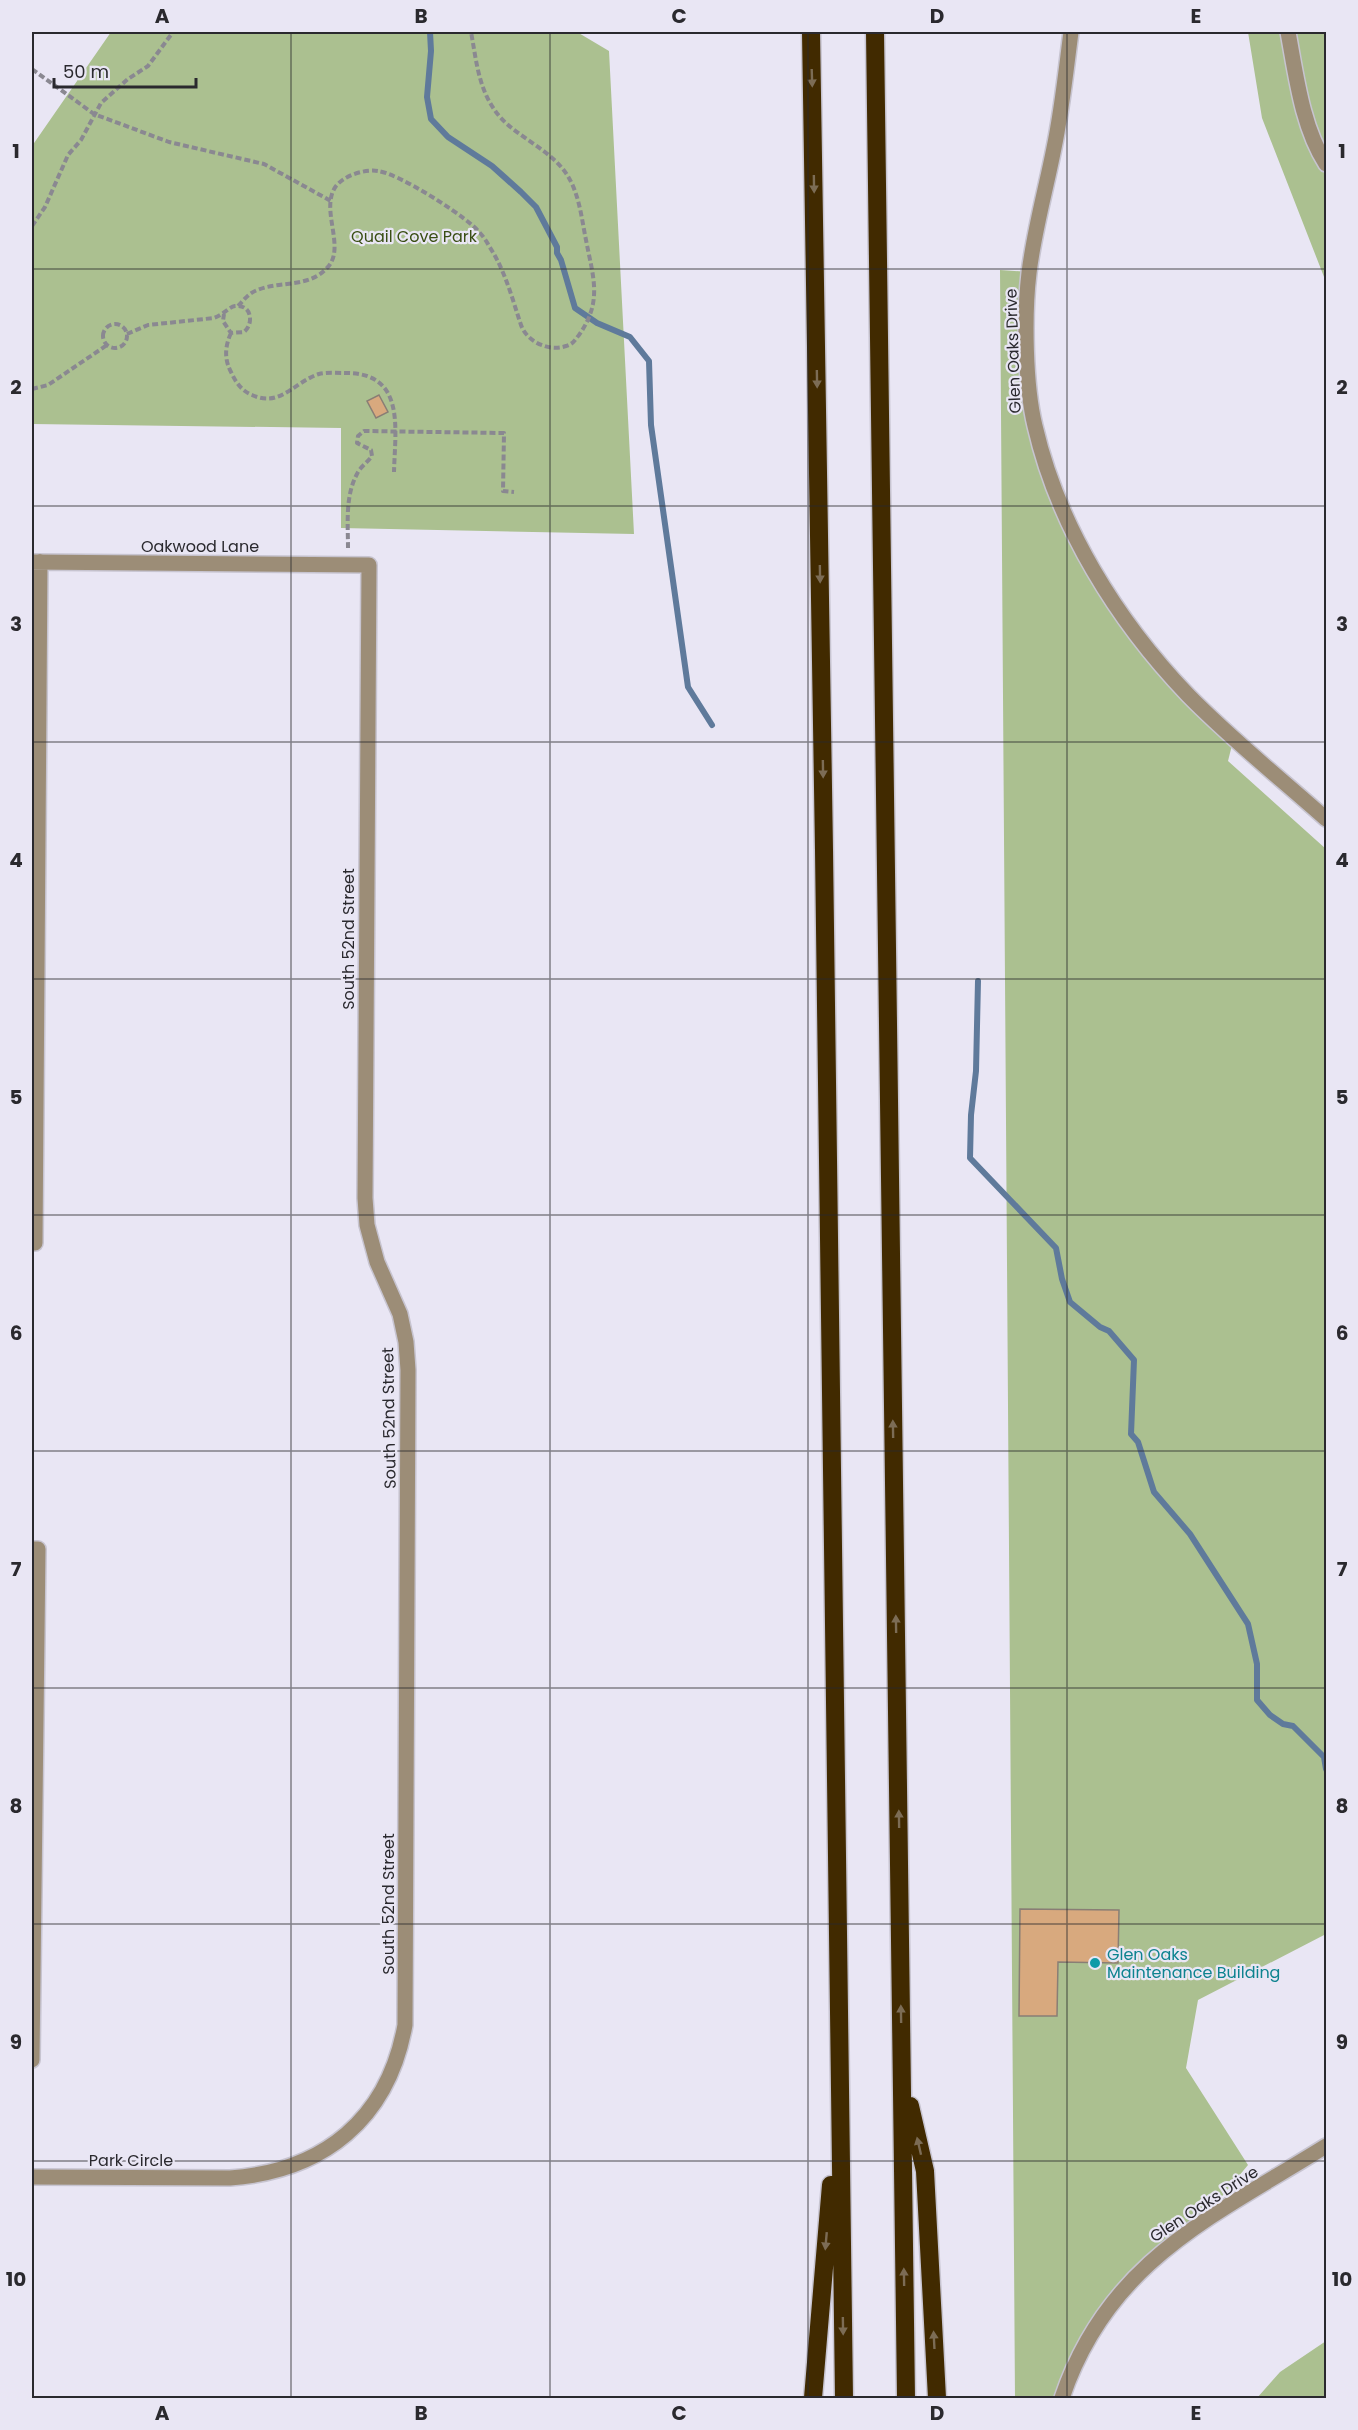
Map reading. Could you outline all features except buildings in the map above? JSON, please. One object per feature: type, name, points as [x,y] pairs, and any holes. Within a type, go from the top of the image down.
[{"type":"highway","points":[[811,32],[844,2398]]},
{"type":"highway","points":[[875,32],[906,2398]]},
{"type":"highway","points":[[902,2072],[925,2171],[937,2398]]},
{"type":"highway","points":[[813,2398],[840,2078]]},
{"type":"street","name":"Glen Oaks Drive","points":[[1071,32],[1054,146],[1029,272],[1027,311],[1033,415],[1045,463],[1064,512],[1090,562],[1118,608],[1151,652],[1188,694],[1227,732],[1326,819]]},
{"type":"street","points":[[1288,32],[1309,122],[1319,153],[1326,164]]},
{"type":"street","points":[[33,1243],[36,562]]},
{"type":"street","name":"Oakwood Lane","points":[[36,562],[369,565]]},
{"type":"street","name":"South 52nd Street","points":[[230,2178],[258,2176],[287,2169],[314,2157],[339,2141],[360,2121],[377,2098],[400,2051],[405,2025],[408,1370],[406,1342],[400,1314],[377,1262],[367,1225],[365,1198],[369,565]]},
{"type":"street","points":[[32,2060],[35,1549]]},
{"type":"street","name":"Glen Oaks Drive","points":[[1062,2398],[1071,2372],[1088,2337],[1108,2307],[1159,2253],[1198,2225],[1326,2146]]},
{"type":"street","name":"Park Circle","points":[[32,2177],[230,2178]]},
{"type":"path","points":[[32,226],[45,207],[68,155],[81,140],[101,103],[128,79],[148,66],[173,32]]},
{"type":"path","points":[[127,334],[148,325],[214,318],[238,306],[255,291],[296,285],[322,273],[330,266],[334,257],[331,201],[336,186],[343,179],[354,174],[379,171],[395,177],[453,210],[473,226],[500,263],[523,329],[532,341],[546,347],[563,348],[574,343],[584,330],[592,312],[595,295],[581,208],[562,168],[546,152],[516,129],[503,123],[494,111],[482,87],[471,32]]},
{"type":"path","points":[[32,69],[94,114],[169,142],[264,164],[331,201]]},
{"type":"path","points":[[231,333],[244,332],[251,321],[248,311],[238,306]]},
{"type":"path","points":[[224,314],[223,321],[231,333]]},
{"type":"path","points":[[119,324],[127,334],[126,341],[113,348],[107,345],[103,336],[104,330],[109,325],[119,324]]},
{"type":"path","points":[[231,333],[227,340],[226,358],[234,377],[245,392],[266,400],[275,399],[321,373],[368,375],[389,394],[395,411],[394,472]]},
{"type":"path","points":[[32,388],[48,385],[107,345]]},
{"type":"path","points":[[348,549],[348,504],[352,485],[358,471],[372,456],[371,450],[357,442],[358,436],[364,431],[504,433],[503,491],[513,492]]},
{"type":"green space","name":"Quail Cove Park","points":[[111,32],[577,32],[609,51],[634,534],[341,528],[341,428],[32,424],[32,146]]},
{"type":"green space","points":[[1248,32],[1326,32],[1326,282],[1262,118]]},
{"type":"green space","points":[[1000,270],[1029,272],[1027,311],[1045,463],[1118,608],[1234,737],[1228,761],[1326,849],[1326,1934],[1198,2000],[1186,2068],[1248,2165],[1198,2225],[1132,2279],[1062,2398],[1015,2398]]},
{"type":"green space","points":[[1326,2341],[1326,2398],[1257,2398],[1280,2372]]},
{"type":"waterway","points":[[430,32],[431,51],[427,97],[431,119],[448,137],[492,166],[536,207],[557,247],[575,308],[597,323],[630,337],[649,361],[651,425],[688,687],[712,725]]},
{"type":"waterway","points":[[978,981],[976,1071],[971,1115],[970,1158],[1056,1248],[1062,1279],[1070,1302],[1100,1327],[1109,1331],[1134,1360],[1131,1434],[1138,1442],[1154,1492],[1190,1534],[1248,1624],[1257,1664],[1257,1700],[1270,1715],[1283,1724],[1293,1726],[1324,1757],[1326,1769]]},
{"type":"place","name":"Glen Oaks Maintenance Building","points":[[1095,1963]]}]
